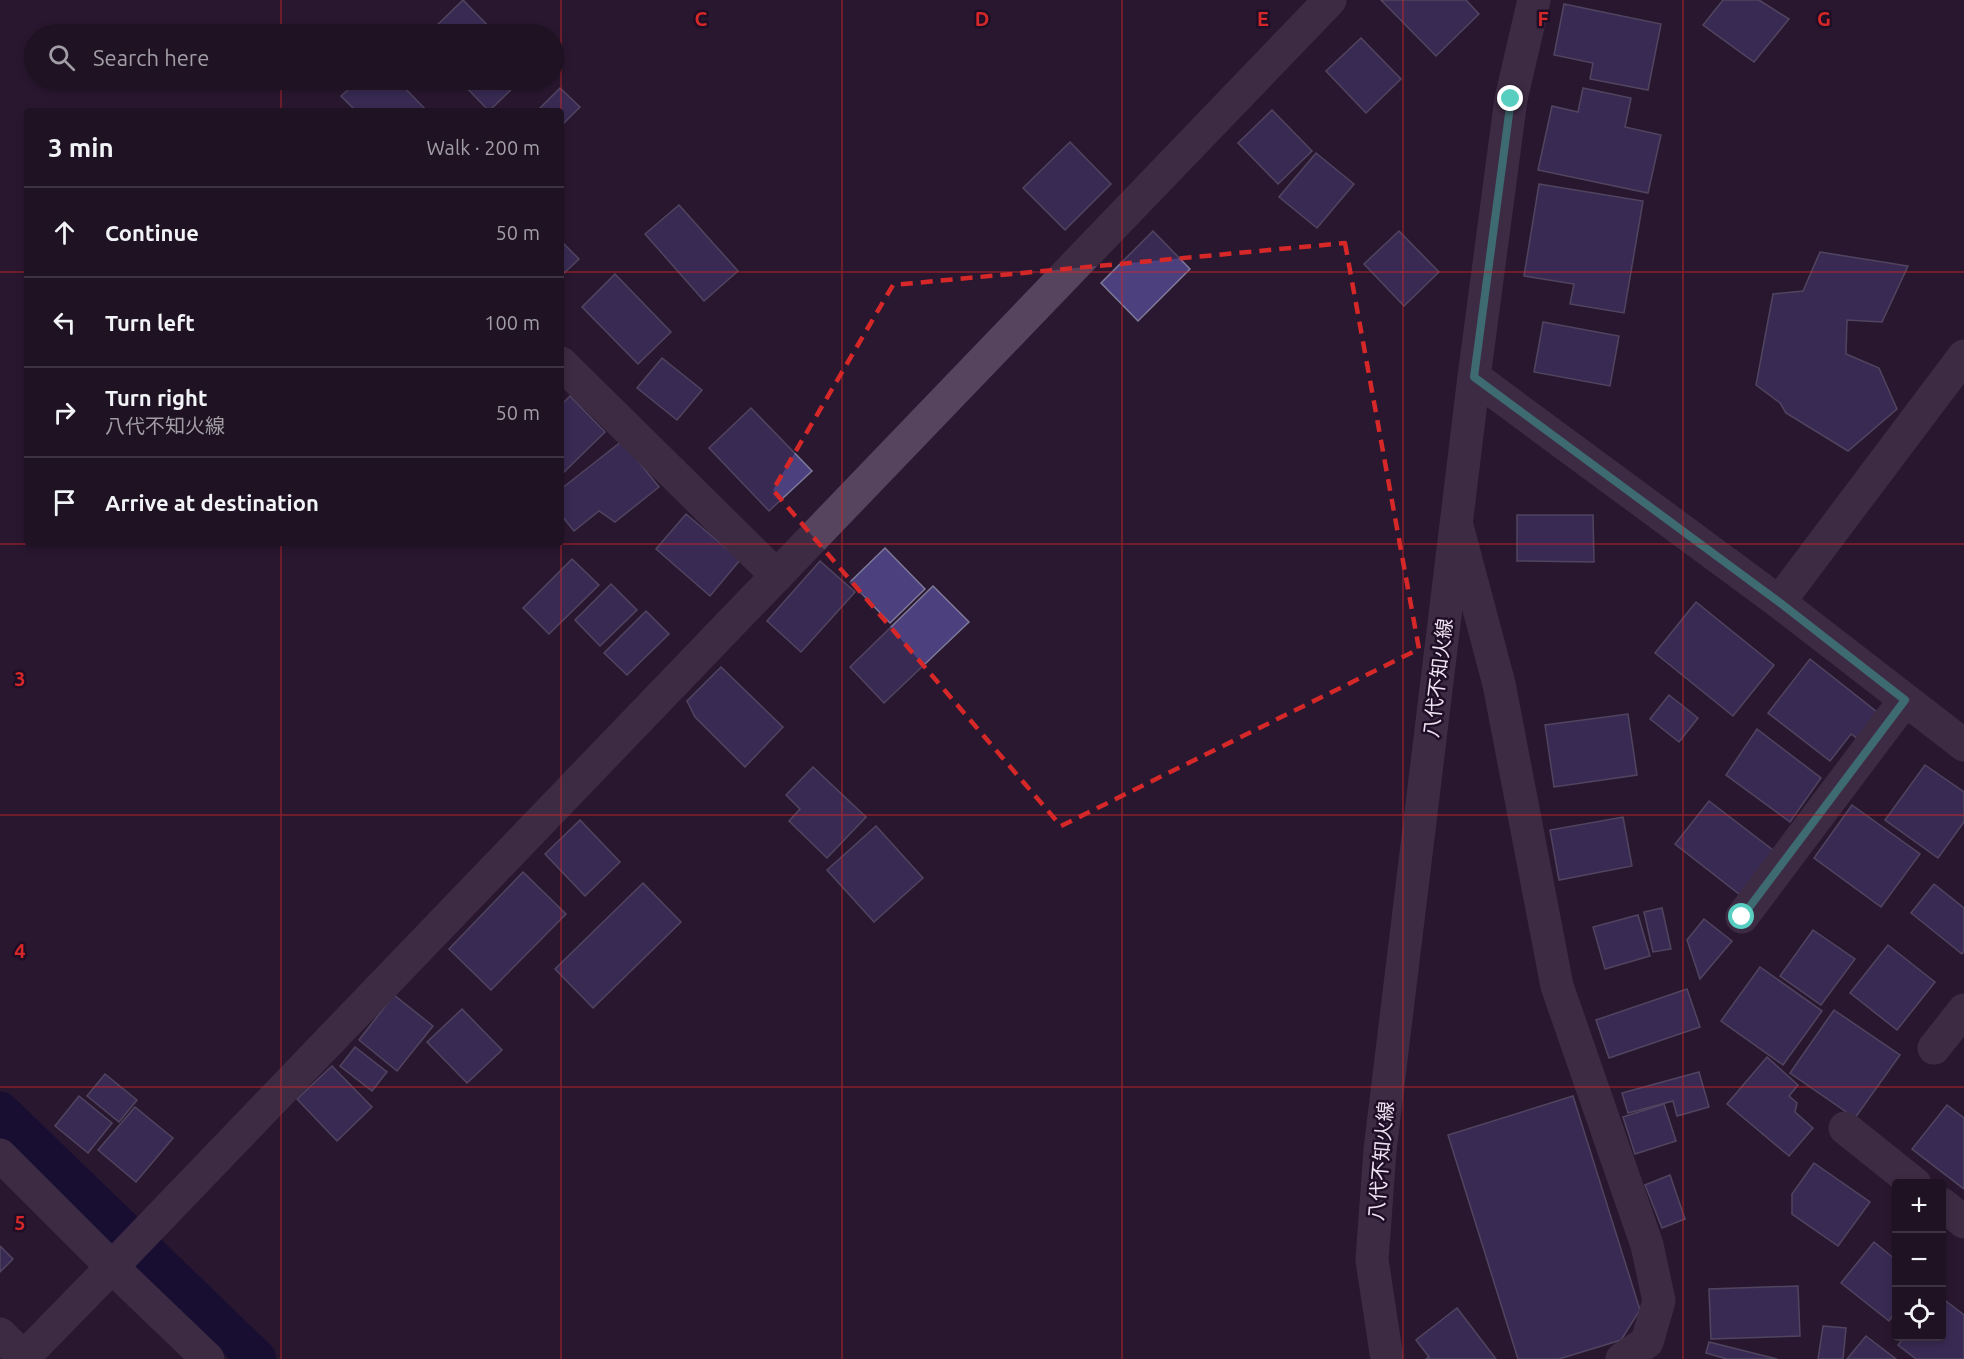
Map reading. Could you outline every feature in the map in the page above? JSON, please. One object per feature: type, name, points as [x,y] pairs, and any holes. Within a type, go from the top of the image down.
[{"type":"street","points":[[0,1334],[22,1358],[1330,0]]},
{"type":"street","name":"八代不知火線","points":[[1387,1359],[1372,1260],[1380,1150],[1474,377],[1511,99],[1533,0]]},
{"type":"street","points":[[1779,602],[1964,356]]},
{"type":"street","points":[[564,366],[777,576]]},
{"type":"street","points":[[1474,377],[1779,602],[1964,745]]},
{"type":"street","points":[[1456,526],[1499,684],[1557,986],[1647,1245],[1659,1301],[1647,1342],[1622,1359]]},
{"type":"street","points":[[1742,917],[1905,700]]},
{"type":"street","points":[[1934,1048],[1964,1010]]},
{"type":"street","points":[[1845,1128],[1909,1179]]},
{"type":"street","points":[[0,1155],[208,1359]]},
{"type":"street","points":[[1946,1208],[1964,1222]]},
{"type":"highlighted area","points":[[1345,243],[1419,649],[1061,826],[773,490],[893,285]]},
{"type":"building","points":[[463,0],[486,24],[438,24]]},
{"type":"building","points":[[1381,0],[1466,0],[1479,14],[1436,56]]},
{"type":"building","points":[[1723,0],[1759,0],[1789,19],[1754,62],[1703,25]]},
{"type":"building","points":[[1564,4],[1661,24],[1648,90],[1590,79],[1593,63],[1554,55]]},
{"type":"building","points":[[1361,38],[1401,79],[1366,113],[1326,71]]},
{"type":"building","points":[[1583,88],[1631,98],[1625,127],[1661,135],[1648,193],[1538,170],[1552,106],[1578,112]]},
{"type":"building","points":[[348,90],[407,90],[424,108],[353,108],[341,96]]},
{"type":"building","points":[[469,90],[511,90],[492,108],[486,108]]},
{"type":"building","points":[[558,90],[562,90],[580,107],[564,123],[564,108],[540,108]]},
{"type":"building","points":[[1272,110],[1312,151],[1278,184],[1238,143]]},
{"type":"building","points":[[1070,142],[1111,184],[1065,230],[1023,188]]},
{"type":"building","points":[[1316,153],[1354,184],[1317,228],[1279,197]]},
{"type":"building","points":[[1539,184],[1643,201],[1624,313],[1570,304],[1574,284],[1524,276]]},
{"type":"building","points":[[679,205],[738,271],[704,301],[645,234]]},
{"type":"building","points":[[1153,231],[1190,269],[1138,321],[1101,283]]},
{"type":"building","points":[[1399,231],[1439,272],[1404,306],[1364,264]]},
{"type":"building","points":[[564,244],[579,259],[564,273]]},
{"type":"building","points":[[1820,252],[1908,266],[1882,322],[1847,320],[1846,354],[1879,368],[1897,409],[1848,451],[1786,413],[1780,403],[1756,385],[1773,294],[1803,291]]},
{"type":"building","points":[[615,274],[671,332],[638,364],[582,307]]},
{"type":"building","points":[[1543,322],[1619,336],[1610,386],[1534,372]]},
{"type":"building","points":[[662,358],[702,390],[677,420],[637,388]]},
{"type":"building","points":[[570,396],[605,432],[564,472],[564,402]]},
{"type":"building","points":[[751,408],[812,471],[769,511],[709,448]]},
{"type":"building","points":[[622,441],[659,487],[615,522],[599,511],[574,531],[564,519],[564,487]]},
{"type":"building","points":[[686,514],[740,560],[710,596],[656,549]]},
{"type":"building","points":[[1517,515],[1593,515],[1594,562],[1517,561]]},
{"type":"building","points":[[885,548],[925,589],[890,623],[850,582]]},
{"type":"building","points":[[572,559],[599,585],[549,634],[523,608]]},
{"type":"building","points":[[820,561],[855,592],[801,652],[767,621]]},
{"type":"building","points":[[611,584],[637,610],[600,646],[575,620]]},
{"type":"building","points":[[933,586],[969,622],[884,703],[850,667]]},
{"type":"building","points":[[1696,602],[1774,665],[1733,716],[1655,653]]},
{"type":"building","points":[[646,611],[669,634],[627,675],[604,653]]},
{"type":"building","points":[[1810,659],[1882,716],[1862,742],[1851,734],[1830,761],[1768,713]]},
{"type":"building","points":[[721,667],[783,727],[745,767],[695,717],[687,701]]},
{"type":"building","points":[[1669,695],[1698,718],[1679,742],[1650,719]]},
{"type":"building","points":[[1628,714],[1637,775],[1554,787],[1545,725]]},
{"type":"building","points":[[1757,729],[1821,778],[1790,822],[1726,775]]},
{"type":"building","points":[[1925,765],[1964,792],[1964,822],[1938,858],[1885,820]]},
{"type":"building","points":[[813,767],[866,817],[827,858],[789,821],[800,809],[786,795]]},
{"type":"building","points":[[1709,801],[1778,854],[1744,898],[1675,844]]},
{"type":"building","points":[[1852,805],[1920,854],[1881,907],[1814,858]]},
{"type":"building","points":[[1623,817],[1632,866],[1559,880],[1550,830]]},
{"type":"building","points":[[580,820],[620,862],[585,896],[545,854]]},
{"type":"building","points":[[876,826],[923,878],[874,922],[827,870]]},
{"type":"building","points":[[523,872],[566,914],[491,990],[449,949]]},
{"type":"building","points":[[643,883],[681,922],[593,1008],[555,969]]},
{"type":"building","points":[[1934,884],[1964,908],[1964,951],[1962,954],[1911,913]]},
{"type":"building","points":[[1662,908],[1671,949],[1653,952],[1644,912]]},
{"type":"building","points":[[1638,915],[1650,956],[1605,969],[1593,927]]},
{"type":"building","points":[[1704,919],[1732,941],[1700,979],[1687,940]]},
{"type":"building","points":[[1813,930],[1855,959],[1821,1005],[1780,976]]},
{"type":"building","points":[[1888,945],[1935,982],[1897,1030],[1850,993]]},
{"type":"building","points":[[1760,967],[1822,1011],[1783,1065],[1721,1021]]},
{"type":"building","points":[[1687,989],[1700,1027],[1609,1058],[1596,1020]]},
{"type":"building","points":[[394,995],[433,1026],[397,1071],[359,1040]]},
{"type":"building","points":[[462,1009],[502,1050],[467,1083],[427,1042]]},
{"type":"building","points":[[1834,1010],[1900,1055],[1855,1118],[1790,1073]]},
{"type":"building","points":[[355,1047],[387,1072],[372,1091],[340,1066]]},
{"type":"building","points":[[1767,1057],[1798,1085],[1789,1096],[1797,1103],[1795,1112],[1813,1128],[1789,1156],[1727,1104]]},
{"type":"building","points":[[332,1066],[372,1107],[337,1141],[297,1099]]},
{"type":"building","points":[[1699,1072],[1709,1107],[1677,1116],[1673,1101],[1628,1113],[1622,1093]]},
{"type":"building","points":[[105,1074],[137,1100],[119,1122],[87,1096]]},
{"type":"building","points":[[79,1096],[112,1123],[88,1153],[55,1126]]},
{"type":"building","points":[[1573,1096],[1640,1310],[1621,1340],[1559,1359],[1518,1359],[1448,1135]]},
{"type":"building","points":[[1664,1104],[1676,1141],[1635,1154],[1623,1117]]},
{"type":"building","points":[[1947,1105],[1964,1118],[1964,1189],[1912,1149]]},
{"type":"building","points":[[135,1107],[173,1138],[136,1182],[98,1150]]},
{"type":"building","points":[[1814,1163],[1870,1202],[1838,1246],[1792,1214],[1792,1194]]},
{"type":"building","points":[[1670,1175],[1685,1219],[1662,1228],[1645,1185]]},
{"type":"building","points":[[1874,1242],[1892,1257],[1892,1317],[1889,1321],[1841,1283]]},
{"type":"building","points":[[0,1246],[13,1259],[0,1272]]},
{"type":"building","points":[[1798,1286],[1800,1336],[1711,1339],[1709,1289]]},
{"type":"building","points":[[1946,1301],[1964,1315],[1964,1359],[1916,1359],[1898,1345],[1901,1341],[1946,1341]]},
{"type":"building","points":[[1457,1308],[1496,1359],[1426,1359],[1429,1357],[1416,1340]]},
{"type":"building","points":[[1823,1326],[1846,1328],[1843,1359],[1818,1359]]},
{"type":"building","points":[[1866,1336],[1896,1359],[1847,1359]]},
{"type":"building","points":[[1709,1342],[1777,1359],[1727,1359],[1706,1353]]},
{"type":"waterway","points":[[0,1111],[257,1359]]},
{"type":"route","points":[[1511,99],[1474,377],[1779,602],[1905,700],[1742,917]]}]
